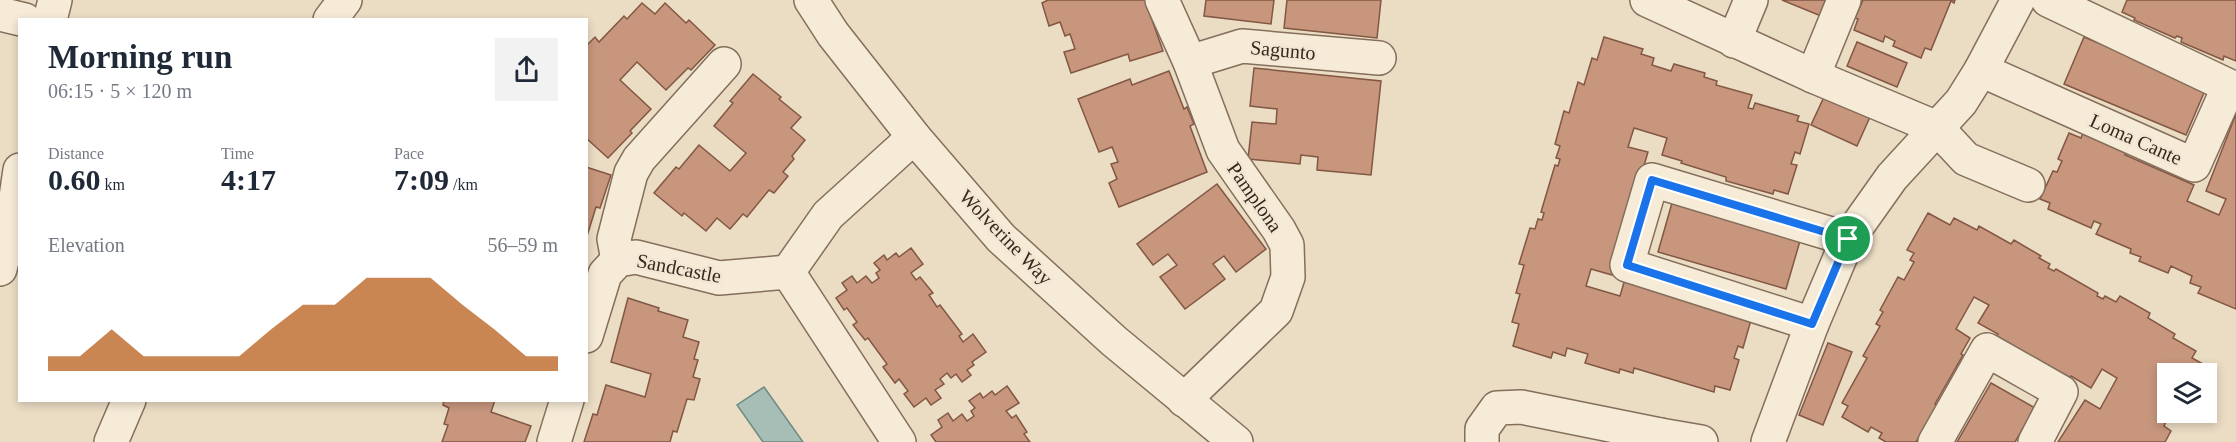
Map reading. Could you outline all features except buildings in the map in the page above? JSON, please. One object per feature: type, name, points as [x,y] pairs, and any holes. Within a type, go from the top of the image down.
[{"type":"street","points":[[50,18],[55,0]]},
{"type":"street","points":[[332,18],[345,0]]},
{"type":"street","name":"Wolverine Way","points":[[811,0],[833,34],[914,137],[1001,238],[1114,341],[1236,442]]},
{"type":"street","name":"Pamplona","points":[[1162,0],[1190,62],[1223,150],[1280,230],[1287,245],[1288,277],[1276,311],[1184,400]]},
{"type":"street","points":[[1647,0],[1734,41],[1937,128],[1966,159],[2028,185]]},
{"type":"street","points":[[1734,41],[1751,0]]},
{"type":"street","points":[[1814,76],[1844,0]]},
{"type":"street","points":[[1768,442],[1812,324],[1848,239],[1892,177],[1961,102],[1981,70],[2018,0]]},
{"type":"street","name":"Loma Cante","points":[[1981,70],[2194,165],[2229,86],[2048,0]]},
{"type":"street","points":[[0,14],[18,18]]},
{"type":"street","name":"Sagunto","points":[[1190,62],[1242,46],[1379,58]]},
{"type":"street","points":[[618,260],[614,239],[631,173],[639,159],[724,64]]},
{"type":"street","points":[[900,442],[788,272],[828,215],[914,137]]},
{"type":"street","points":[[1812,324],[1627,265],[1652,180],[1848,239]]},
{"type":"street","points":[[0,269],[18,184]]},
{"type":"street","name":"Sandcastle","points":[[588,329],[605,274],[618,260],[636,257],[719,279],[788,272]]},
{"type":"street","points":[[1935,442],[1987,350],[2061,392],[2035,442]]},
{"type":"street","points":[[111,442],[128,402]]},
{"type":"street","points":[[554,442],[566,402]]},
{"type":"street","points":[[1482,442],[1482,429],[1497,408],[1521,407],[1659,439],[1701,442]]},
{"type":"shaded area","points":[[764,387],[803,442],[763,442],[737,405]]},
{"type":"route","points":[[1652,180],[1848,239],[1812,324],[1627,265],[1652,180]]}]
